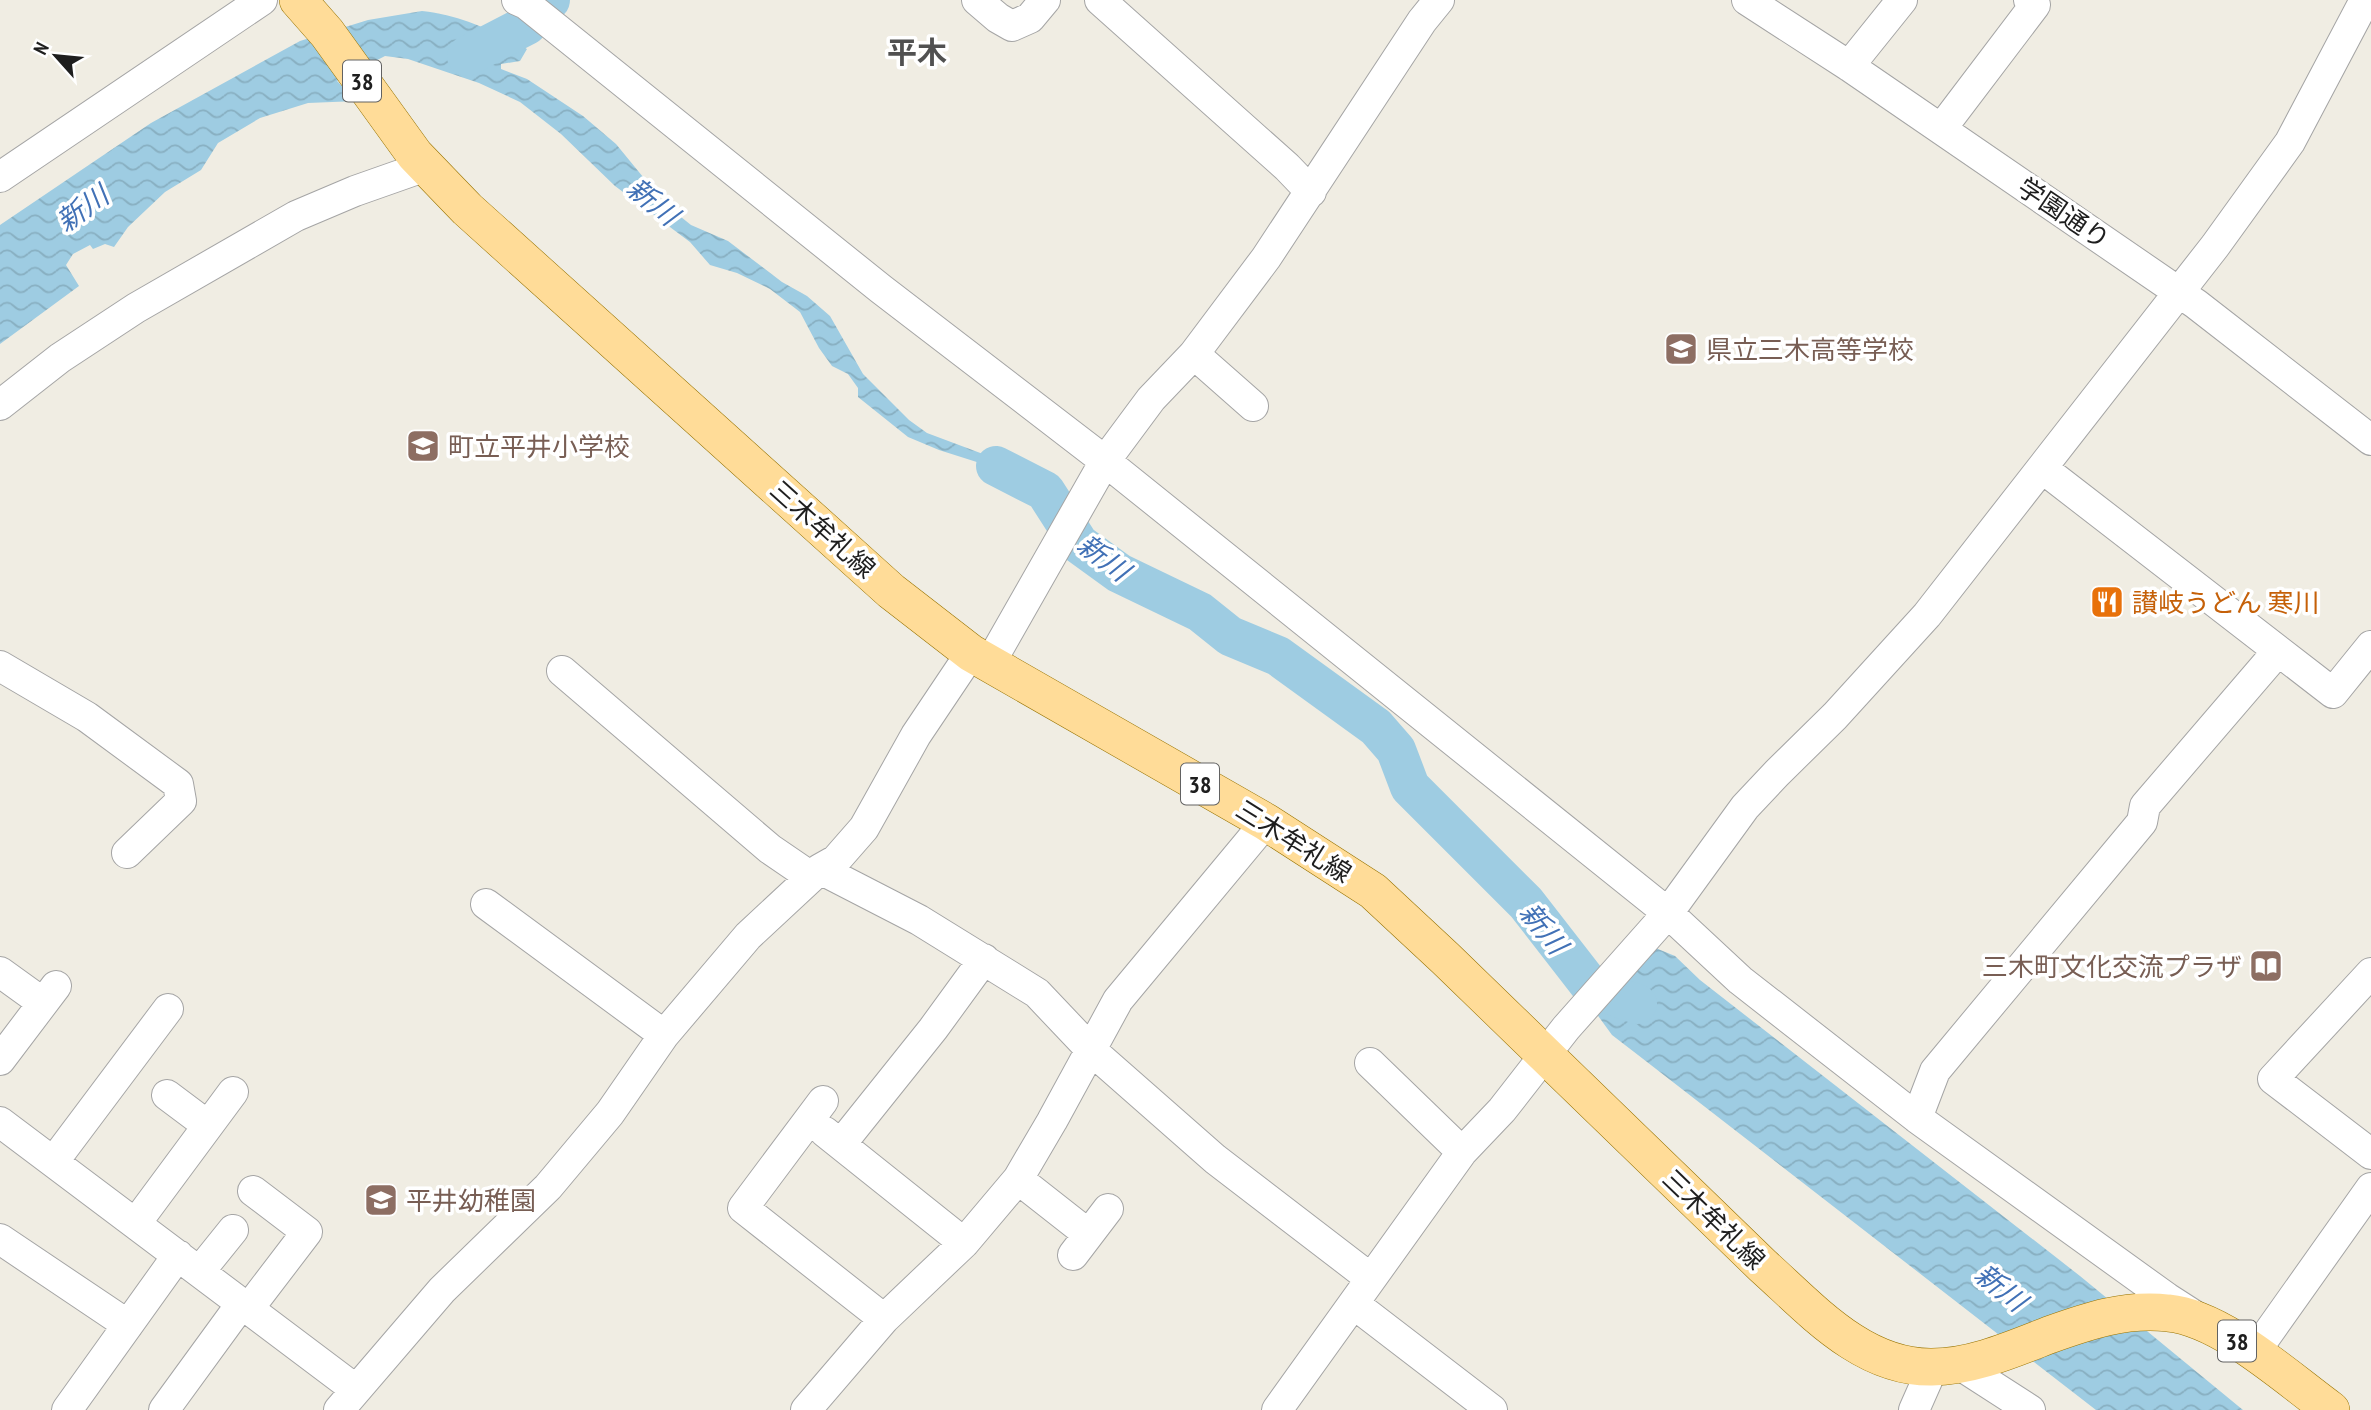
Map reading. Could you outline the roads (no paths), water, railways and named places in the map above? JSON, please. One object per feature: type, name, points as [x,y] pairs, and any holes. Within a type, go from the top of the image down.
[{"type":"main road","name":"三木牟礼線","points":[[305,3],[421,160],[467,209],[891,591],[981,658],[1266,822],[1373,891],[1556,1042],[1763,1266],[1856,1345],[1883,1359],[1945,1365],[1995,1355],[2097,1319],[2127,1312],[2170,1312],[2207,1324],[2232,1338],[2330,1410]]},
{"type":"street","points":[[0,177],[262,0]]},
{"type":"street","points":[[977,0],[1012,26],[1030,18],[1045,0]]},
{"type":"street","points":[[1100,0],[1287,167],[1311,192]]},
{"type":"street","points":[[0,1122],[245,1306],[347,1399],[442,1290],[548,1187],[610,1113],[664,1035],[748,936],[815,873],[836,860],[864,828],[916,736],[1032,591],[1102,468],[1152,398],[1194,354],[1266,258],[1422,21],[1439,0]]},
{"type":"street","name":"学園通り","points":[[1747,0],[1849,66],[2178,292],[2371,440]]},
{"type":"street","points":[[1849,66],[1902,0]]},
{"type":"street","points":[[1941,129],[2035,5],[2029,0]]},
{"type":"street","points":[[1277,1410],[1462,1152],[1502,1110],[1556,1042],[1668,913],[1745,807],[1835,716],[1927,615],[2215,246],[2290,142],[2365,0]]},
{"type":"street","points":[[521,2],[708,148],[1102,468],[1668,913],[1740,980],[1917,1118],[2207,1324]]},
{"type":"street","points":[[0,405],[60,358],[136,308],[296,216],[421,160]]},
{"type":"street","points":[[1194,354],[1253,406]]},
{"type":"street","points":[[2042,468],[2333,693],[2371,646]]},
{"type":"street","points":[[1917,1118],[1935,1071],[2142,822],[2145,806],[2278,651]]},
{"type":"street","points":[[0,666],[87,717],[178,784],[181,801],[127,853]]},
{"type":"street","points":[[562,671],[770,849],[815,873],[919,920],[1037,993],[1091,1050],[1215,1159],[1370,1278]]},
{"type":"street","points":[[806,1410],[884,1319],[964,1243],[1018,1179],[1118,1000],[1266,822]]},
{"type":"street","points":[[486,904],[664,1035]]},
{"type":"street","points":[[841,1144],[933,1029],[984,959]]},
{"type":"street","points":[[0,972],[50,995],[0,1060]]},
{"type":"street","points":[[2371,974],[2273,1079],[2371,1154]]},
{"type":"street","points":[[54,1161],[168,1009]]},
{"type":"street","points":[[1370,1063],[1462,1152]]},
{"type":"street","points":[[136,1223],[233,1091]]},
{"type":"street","points":[[167,1096],[207,1125]]},
{"type":"street","points":[[884,1319],[743,1208],[816,1111],[841,1144],[964,1243]]},
{"type":"street","points":[[1018,1179],[1080,1244],[1108,1209]]},
{"type":"street","points":[[2254,1353],[2371,1188]]},
{"type":"street","points":[[164,1410],[307,1232],[253,1191]]},
{"type":"street","points":[[67,1410],[128,1325],[189,1263],[233,1230]]},
{"type":"street","points":[[0,1240],[128,1325]]},
{"type":"street","points":[[1354,1304],[1472,1404]]},
{"type":"street","points":[[1914,1410],[1945,1365],[2030,1410]]},
{"type":"water","points":[[422,11],[464,20],[527,49],[520,61],[501,64],[501,69],[527,79],[583,116],[616,144],[666,205],[691,225],[728,241],[782,282],[807,296],[830,316],[863,374],[909,420],[927,433],[1002,464],[1041,486],[1046,493],[983,464],[908,437],[858,397],[858,388],[848,374],[832,366],[800,312],[770,289],[737,273],[710,265],[690,242],[615,186],[561,134],[520,102],[479,83],[408,59],[385,56],[337,81],[357,101],[308,103],[260,118],[218,143],[201,170],[165,192],[128,227],[114,247],[105,244],[93,249],[90,245],[73,254],[66,265],[79,286],[0,344],[0,225],[151,123],[300,41],[368,20]]},
{"type":"water","points":[[1636,940],[1675,956],[1700,980],[2080,1276],[2243,1410],[2096,1410],[1612,1035],[1596,1013]]},
{"type":"waterway","points":[[467,56],[527,25],[550,0]]},
{"type":"waterway","name":"新川","points":[[996,466],[1045,491],[1079,544],[1119,573],[1200,612],[1230,636],[1278,656],[1376,727],[1396,750],[1410,787],[1526,903],[1592,988],[1637,1004]]},
{"type":"place","name":"県立三木高等学校","points":[[1681,349]]},
{"type":"place","name":"町立平井小学校","points":[[423,446]]},
{"type":"place","name":"讃岐うどん 寒川","points":[[2107,602]]},
{"type":"place","name":"三木町文化交流プラザ","points":[[2266,966]]},
{"type":"place","name":"平井幼稚園","points":[[381,1200]]},
{"type":"district","name":"平木","points":[[917,51]]}]
